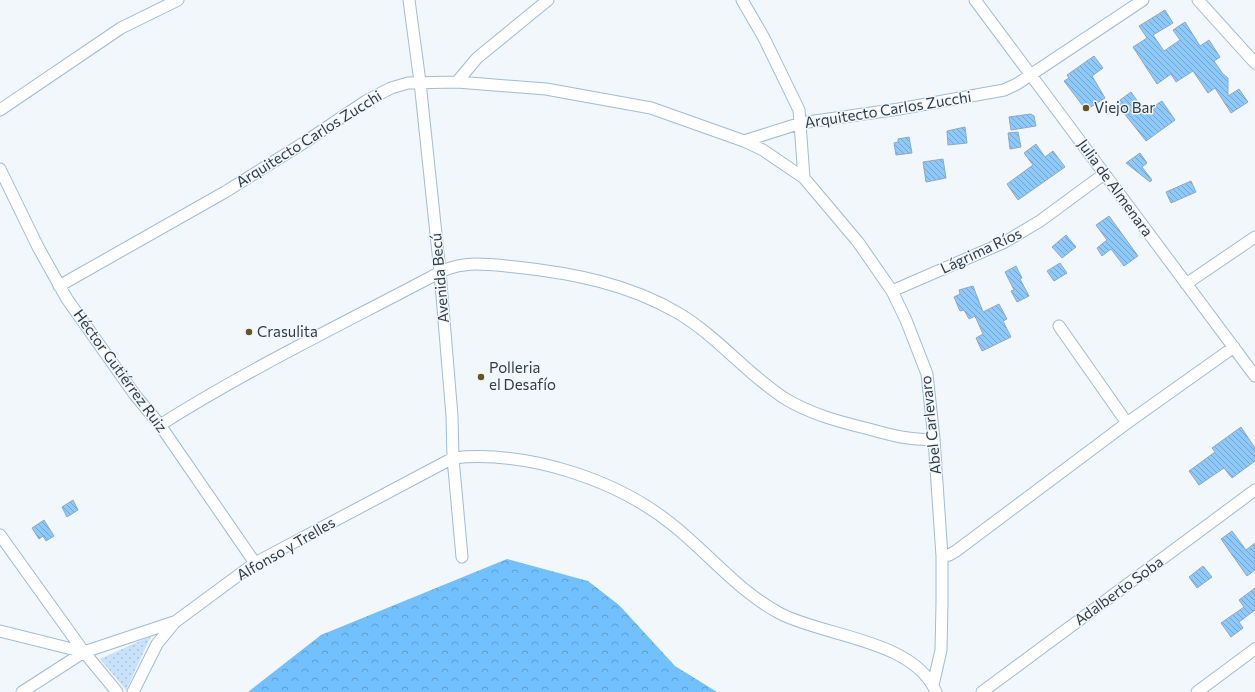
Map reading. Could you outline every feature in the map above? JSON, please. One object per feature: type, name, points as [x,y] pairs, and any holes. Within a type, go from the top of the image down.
[{"type":"street","points":[[0,110],[121,28],[178,0]]},
{"type":"street","name":"Avenida Becú","points":[[409,0],[420,82],[440,272],[452,416],[453,458],[462,556]]},
{"type":"street","points":[[457,82],[477,58],[548,0]]},
{"type":"street","points":[[742,0],[764,38],[799,110],[804,178]]},
{"type":"street","name":"Julia de Almenara","points":[[975,0],[1255,376]]},
{"type":"street","name":"Arquitecto Carlos Zucchi","points":[[744,141],[801,123],[973,97],[1004,90],[1030,75],[1143,0]]},
{"type":"street","points":[[1198,0],[1255,63]]},
{"type":"street","name":"Arquitecto Carlos Zucchi","points":[[59,286],[225,192],[305,142],[366,101],[391,88],[408,83],[457,82],[546,89],[651,108],[744,141],[763,150],[804,178]]},
{"type":"street","name":"Héctor Gutiérrez Ruiz","points":[[0,169],[59,286],[135,395],[160,425],[255,564]]},
{"type":"street","name":"Lágrima Ríos","points":[[892,291],[1005,242],[1040,221],[1104,174]]},
{"type":"street","name":"Abel Carlevaro","points":[[804,178],[858,242],[892,291],[906,320],[927,374],[934,439],[942,556],[941,650],[935,688]]},
{"type":"street","points":[[1186,284],[1255,237]]},
{"type":"street","points":[[160,425],[248,373],[440,272],[461,264],[490,265],[560,273],[617,286],[679,313],[721,345],[766,385],[784,398],[810,412],[844,423],[908,439],[934,439]]},
{"type":"street","points":[[1059,326],[1127,424]]},
{"type":"street","points":[[942,556],[950,555],[956,551],[1127,424],[1234,347]]},
{"type":"street","points":[[453,458],[484,457],[548,466],[606,485],[655,511],[694,543],[742,588],[764,604],[801,622],[869,643],[895,654],[924,672],[935,688]]},
{"type":"street","name":"Alfonso y Trelles","points":[[133,692],[157,644],[175,622],[255,564],[453,458]]},
{"type":"street","name":"Adalberto Soba","points":[[982,692],[1255,490]]},
{"type":"street","points":[[0,535],[84,652],[117,692]]},
{"type":"street","points":[[22,692],[84,652],[175,622]]},
{"type":"street","points":[[0,631],[84,652]]},
{"type":"street","points":[[1197,692],[1255,649]]},
{"type":"shaded area","points":[[151,636],[126,690],[100,659]]},
{"type":"green space","points":[[507,559],[588,581],[619,605],[675,666],[717,692],[248,692],[321,635]]},
{"type":"building","points":[[1165,10],[1173,23],[1153,35],[1164,51],[1180,40],[1173,30],[1185,22],[1200,46],[1209,40],[1220,57],[1214,61],[1223,74],[1228,78],[1228,96],[1239,89],[1248,102],[1231,113],[1215,88],[1208,93],[1193,71],[1176,82],[1171,74],[1157,84],[1133,47],[1147,38],[1139,26]]},
{"type":"building","points":[[1094,56],[1103,68],[1092,76],[1105,98],[1086,110],[1064,81],[1069,78],[1067,75]]},
{"type":"building","points":[[1131,92],[1145,112],[1162,101],[1175,120],[1146,141],[1116,103]]},
{"type":"building","points":[[1031,114],[1034,116],[1036,126],[1011,130],[1009,117]]},
{"type":"building","points":[[965,127],[967,143],[948,145],[947,131]]},
{"type":"building","points":[[1018,132],[1021,147],[1010,149],[1008,133]]},
{"type":"building","points":[[909,137],[912,153],[896,155],[894,143],[898,142],[898,139]]},
{"type":"building","points":[[1036,144],[1045,157],[1053,151],[1065,167],[1018,200],[1007,184],[1033,165],[1024,153]]},
{"type":"building","points":[[1140,153],[1147,163],[1142,167],[1152,180],[1150,182],[1126,163]]},
{"type":"building","points":[[943,159],[946,178],[926,182],[923,162]]},
{"type":"building","points":[[1191,181],[1196,192],[1171,203],[1166,192]]},
{"type":"building","points":[[1109,216],[1138,256],[1124,266],[1111,249],[1102,256],[1097,248],[1107,240],[1096,225]]},
{"type":"building","points":[[1066,235],[1076,247],[1062,258],[1052,247]]},
{"type":"building","points":[[1060,263],[1067,273],[1054,281],[1047,271]]},
{"type":"building","points":[[1016,266],[1022,278],[1020,279],[1029,296],[1017,302],[1011,291],[1014,290],[1005,272]]},
{"type":"building","points":[[973,286],[983,312],[999,304],[1007,319],[1003,321],[1011,337],[982,351],[976,338],[983,334],[975,316],[969,319],[964,310],[960,311],[954,297],[960,294],[959,290]]},
{"type":"building","points":[[1241,427],[1255,448],[1255,461],[1232,478],[1224,468],[1199,485],[1189,471],[1215,452],[1212,448]]},
{"type":"building","points":[[73,500],[78,510],[67,517],[62,507]]},
{"type":"building","points":[[44,520],[54,536],[46,541],[43,536],[39,539],[32,528]]},
{"type":"building","points":[[1232,531],[1246,550],[1255,543],[1255,570],[1247,576],[1221,539]]},
{"type":"building","points":[[1203,566],[1212,577],[1197,588],[1189,577]]},
{"type":"building","points":[[1255,588],[1255,610],[1239,622],[1243,628],[1231,637],[1221,623],[1244,607],[1239,600]]},
{"type":"place","name":"Viejo Bar","points":[[1086,108]]},
{"type":"place","name":"Crasulita","points":[[249,332]]},
{"type":"place","name":"Polleria el Desafío","points":[[481,377]]}]
